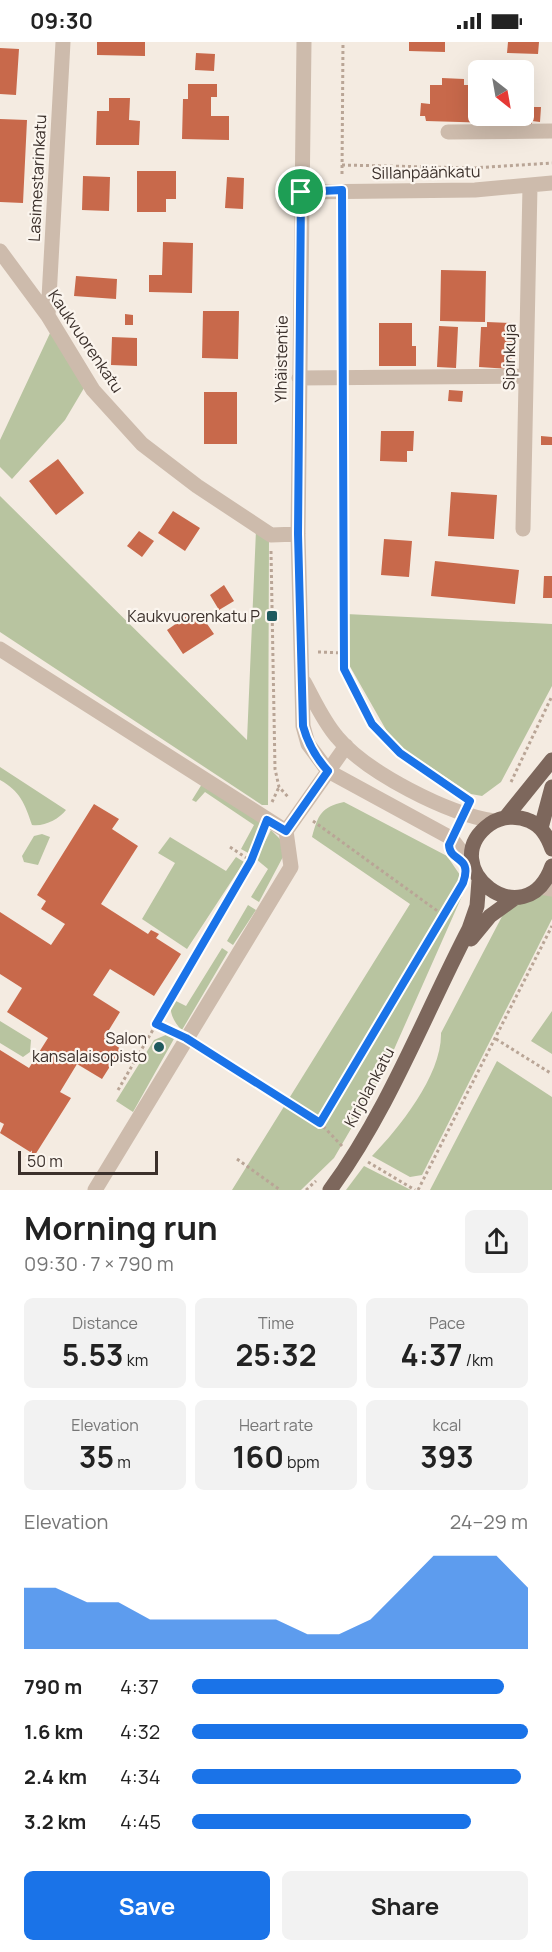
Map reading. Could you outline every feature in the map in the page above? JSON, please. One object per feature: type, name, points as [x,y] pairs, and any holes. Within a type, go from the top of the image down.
[{"type":"main road","points":[[500,819],[521,801],[552,760]]},
{"type":"main road","points":[[541,828],[552,787]]},
{"type":"main road","points":[[500,819],[525,819],[541,828],[552,849]]},
{"type":"main road","name":"Kirjolankatu","points":[[330,1190],[354,1155],[470,929],[477,906],[476,873],[472,853],[476,839],[500,819]]},
{"type":"main road","points":[[546,888],[552,866]]},
{"type":"main road","points":[[476,873],[488,890],[501,896],[515,898]]},
{"type":"main road","name":"Kirjolankatu","points":[[434,998],[475,932],[489,916],[515,898],[546,888]]},
{"type":"street","name":"Lasimestarinkatu","points":[[48,315],[63,42]]},
{"type":"street","name":"Ylhäistentie","points":[[304,42],[298,534],[303,726],[308,744],[328,771],[451,838],[476,873]]},
{"type":"street","points":[[448,132],[552,131]]},
{"type":"street","name":"Sillanpäänkatu","points":[[301,192],[475,190],[552,183]]},
{"type":"street","name":"Sipinkuja","points":[[523,529],[530,186]]},
{"type":"street","name":"Kaukvuorenkatu","points":[[0,252],[48,315],[93,390],[142,444],[197,486],[271,535],[298,534]]},
{"type":"street","points":[[299,378],[526,376]]},
{"type":"street","points":[[0,649],[286,831]]},
{"type":"street","name":"Ylhäistentie","points":[[302,676],[321,715],[346,746],[393,780],[453,811],[500,819]]},
{"type":"street","points":[[95,1190],[291,867],[286,831],[346,746]]},
{"type":"path","points":[[343,42],[344,669],[372,724],[400,753],[456,793]]},
{"type":"path","points":[[342,165],[473,168],[552,164]]},
{"type":"path","points":[[521,801],[507,792],[552,696]]},
{"type":"path","points":[[117,1090],[251,861],[279,787]]},
{"type":"path","points":[[230,847],[251,861]]},
{"type":"path","points":[[320,1123],[463,883]]},
{"type":"path","points":[[156,1024],[186,1038],[320,1123],[333,1140],[354,1155],[416,1190],[496,1039],[552,926]]},
{"type":"path","points":[[496,1039],[552,1074]]},
{"type":"path","points":[[237,1160],[280,1190]]},
{"type":"green space","points":[[51,331],[84,388],[65,420],[12,479],[0,467],[0,440]]},
{"type":"green space","points":[[0,496],[247,740],[256,530],[269,537],[268,805],[262,805],[0,632]]},
{"type":"green space","points":[[346,614],[552,624],[552,686],[501,782],[482,796],[471,794],[393,742],[348,663]]},
{"type":"green space","points":[[0,767],[66,810],[51,822],[32,825],[21,799],[0,780]]},
{"type":"green space","points":[[202,784],[263,824],[250,854],[241,849],[254,825],[205,792],[196,802],[192,800]]},
{"type":"green space","points":[[344,802],[447,856],[460,875],[462,896],[384,1072],[334,1158],[301,1190],[232,1190],[410,904],[312,837],[316,823],[325,809]]},
{"type":"green space","points":[[271,830],[281,840],[285,853],[259,902],[251,897],[268,869],[256,859]]},
{"type":"green space","points":[[42,834],[50,837],[38,865],[24,862],[22,856],[34,836]]},
{"type":"green space","points":[[170,837],[226,871],[236,857],[244,862],[187,949],[142,919],[175,863],[158,853]]},
{"type":"green space","points":[[552,892],[552,919],[422,1175],[410,1177],[372,1156],[406,1116],[427,1083],[439,1049],[441,1033],[508,905],[534,893]]},
{"type":"green space","points":[[248,905],[256,910],[233,945],[227,941]]},
{"type":"green space","points":[[222,948],[228,952],[182,1030],[172,1016],[172,999],[186,1006]]},
{"type":"green space","points":[[552,1011],[552,1054],[531,1041]]},
{"type":"green space","points":[[0,1021],[31,1040],[30,1052],[23,1057],[0,1043]]},
{"type":"green space","points":[[168,1034],[175,1037],[133,1112],[116,1101],[154,1040]]},
{"type":"green space","points":[[497,1061],[552,1097],[552,1190],[430,1190]]},
{"type":"green space","points":[[364,1166],[411,1190],[346,1190]]},
{"type":"building","points":[[97,42],[145,42],[145,56],[97,55]]},
{"type":"building","points":[[409,42],[445,42],[445,52],[409,51]]},
{"type":"building","points":[[508,42],[539,42],[538,54],[507,53]]},
{"type":"building","points":[[0,48],[19,49],[16,95],[0,94]]},
{"type":"building","points":[[196,53],[215,54],[214,71],[195,70]]},
{"type":"building","points":[[442,78],[464,79],[464,85],[468,85],[468,122],[426,121],[425,116],[420,116],[421,103],[430,104],[430,85],[442,85]]},
{"type":"building","points":[[188,84],[217,84],[217,97],[211,97],[211,116],[229,116],[229,140],[182,139],[183,99],[188,99]]},
{"type":"building","points":[[109,98],[130,98],[129,120],[140,121],[139,145],[96,145],[97,111],[109,111]]},
{"type":"building","points":[[534,107],[541,107],[540,122],[534,121]]},
{"type":"building","points":[[0,119],[27,120],[23,203],[0,202]]},
{"type":"building","points":[[137,171],[176,171],[176,199],[166,199],[166,212],[137,212]]},
{"type":"building","points":[[83,176],[110,177],[109,211],[82,210]]},
{"type":"building","points":[[227,177],[244,178],[243,209],[225,208]]},
{"type":"building","points":[[163,242],[193,243],[192,293],[149,292],[149,275],[162,275]]},
{"type":"building","points":[[441,270],[486,271],[485,322],[440,321]]},
{"type":"building","points":[[76,276],[117,279],[116,299],[74,296]]},
{"type":"building","points":[[203,311],[239,311],[238,359],[202,358]]},
{"type":"building","points":[[125,314],[133,315],[133,325],[125,325]]},
{"type":"building","points":[[487,322],[513,323],[511,369],[479,367],[481,327],[487,327]]},
{"type":"building","points":[[379,323],[412,323],[412,346],[416,346],[416,366],[379,366]]},
{"type":"building","points":[[439,326],[458,327],[456,368],[437,367]]},
{"type":"building","points":[[112,337],[137,338],[137,366],[111,365]]},
{"type":"building","points":[[449,390],[463,391],[462,402],[448,401]]},
{"type":"building","points":[[204,392],[237,392],[237,444],[204,444]]},
{"type":"building","points":[[381,431],[414,431],[413,451],[407,451],[407,462],[380,461]]},
{"type":"building","points":[[541,436],[552,437],[552,445],[541,445]]},
{"type":"building","points":[[58,459],[84,493],[56,515],[29,481]]},
{"type":"building","points":[[451,492],[497,495],[494,539],[448,536]]},
{"type":"building","points":[[173,511],[200,528],[185,551],[158,533]]},
{"type":"building","points":[[139,531],[154,541],[142,557],[127,546]]},
{"type":"building","points":[[384,539],[412,541],[409,577],[381,575]]},
{"type":"building","points":[[435,561],[519,570],[515,604],[431,596]]},
{"type":"building","points":[[544,576],[552,576],[552,598],[543,598]]},
{"type":"building","points":[[224,585],[234,601],[219,610],[210,595]]},
{"type":"building","points":[[190,614],[194,620],[201,615],[214,634],[183,654],[167,630]]},
{"type":"building","name":"Salon kansalaisopisto","points":[[94,804],[119,819],[112,829],[138,846],[101,904],[148,934],[151,930],[159,934],[156,938],[181,954],[154,996],[110,969],[93,995],[120,1012],[104,1038],[121,1049],[102,1079],[77,1064],[60,1092],[71,1098],[35,1155],[0,1133],[4,1124],[0,1122],[0,1050],[29,1068],[48,1038],[7,1012],[22,988],[0,974],[0,912],[51,945],[65,924],[41,909],[46,901],[37,895]]},
{"type":"place","name":"Kaukvuorenkatu P","points":[[272,616]]},
{"type":"place","name":"Salon kansalaisopisto","points":[[159,1047]]},
{"type":"route","points":[[342,190],[344,669],[372,724],[400,753],[470,801],[449,845],[452,855],[464,862],[466,876],[463,883],[320,1123],[273,1091],[186,1038],[156,1024],[251,861],[267,820],[286,831],[299,809],[328,771],[308,744],[303,726],[298,534],[301,192],[342,190]]}]
